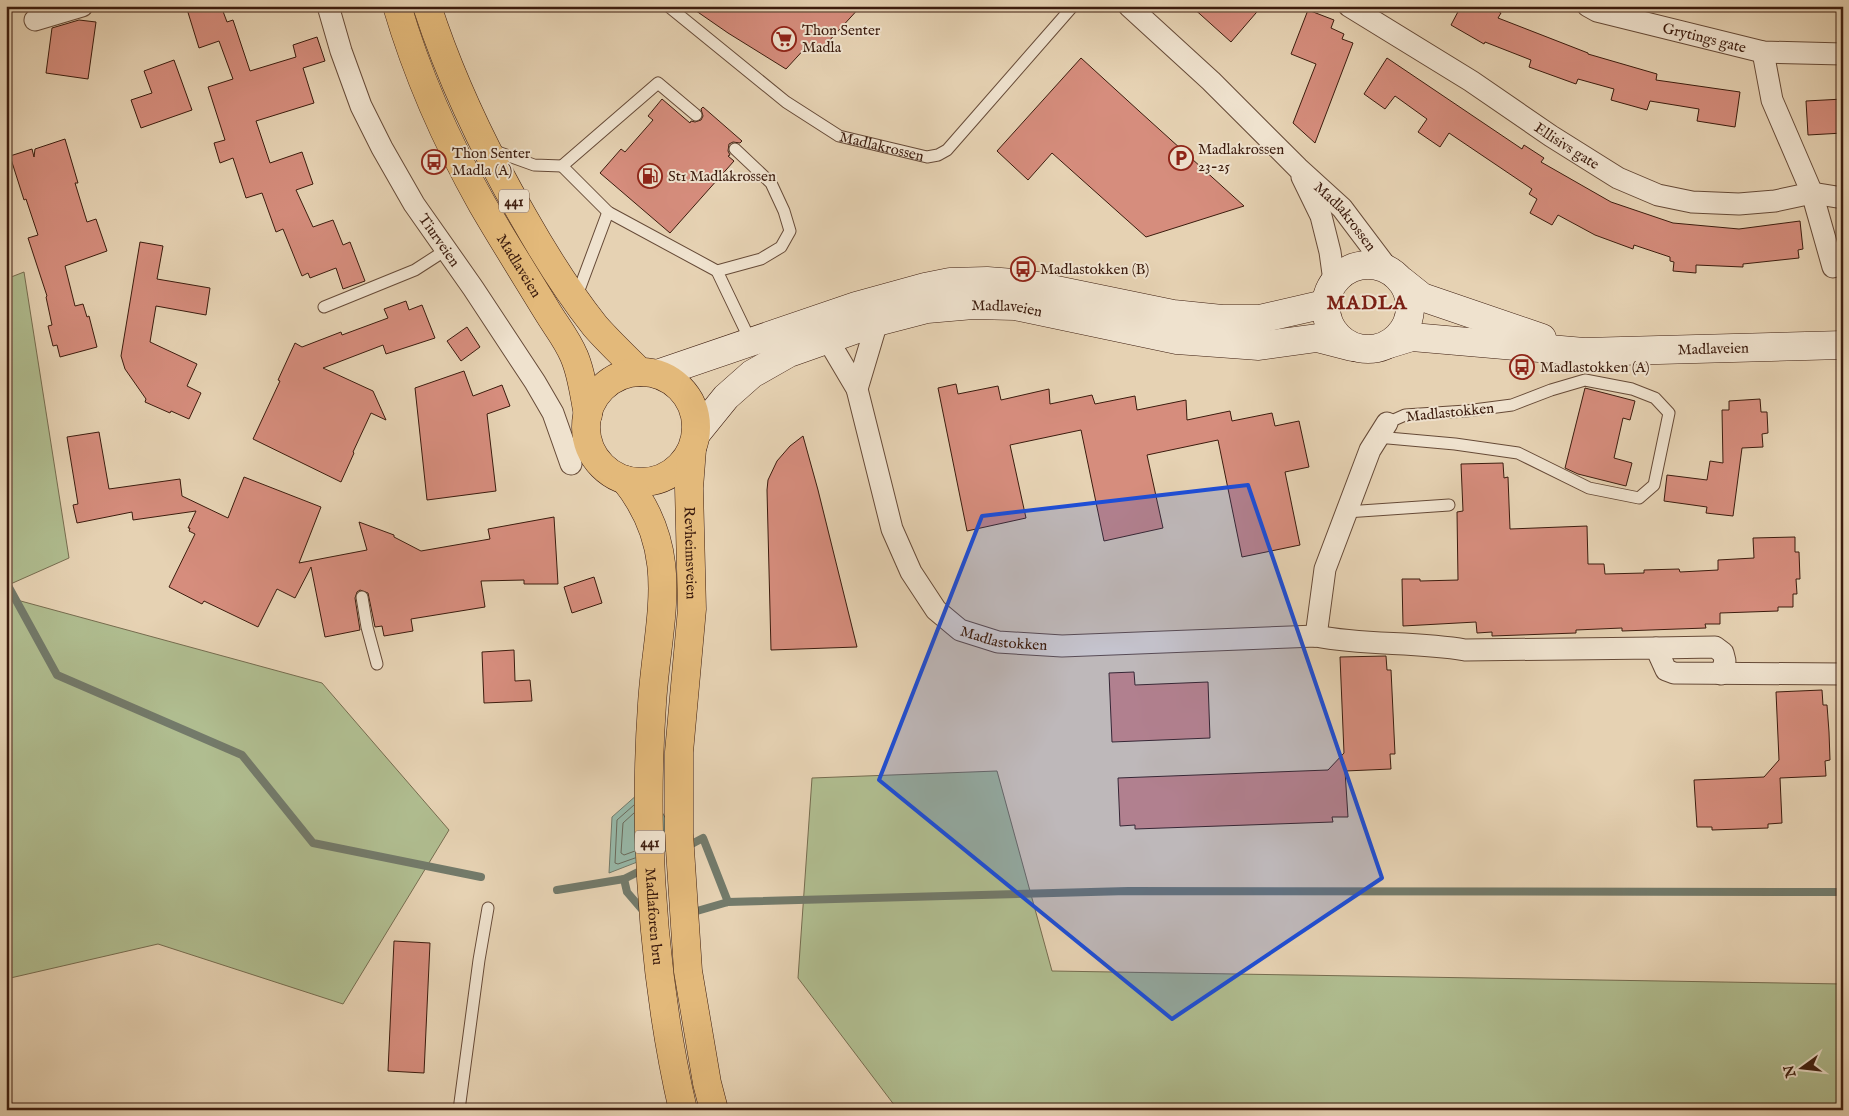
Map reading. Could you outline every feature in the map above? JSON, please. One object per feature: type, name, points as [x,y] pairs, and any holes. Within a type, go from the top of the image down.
[{"type":"main road","name":"Madlaveien","points":[[397,6],[422,79],[446,134],[482,202],[549,314],[565,337],[574,356],[582,382],[588,415]]},
{"type":"main road","name":"Madlaveien","points":[[427,6],[456,82],[486,148],[543,252],[595,326],[648,373],[751,342],[856,306],[950,282],[987,280],[1027,284],[1174,314],[1222,319],[1260,319],[1329,292]]},
{"type":"main road","points":[[1358,265],[1373,265],[1395,275],[1409,294],[1409,318],[1403,331],[1389,344],[1376,349],[1367,350],[1352,347],[1340,339],[1333,332],[1329,292],[1345,271],[1358,265]]},
{"type":"main road","name":"Madlaveien","points":[[1395,275],[1422,297],[1584,352]]},
{"type":"main road","name":"Madlaveien","points":[[694,441],[726,397],[752,374],[789,353],[877,322],[927,309],[973,305],[1015,306],[1177,340],[1259,346],[1317,338],[1352,347]]},
{"type":"main road","name":"Madlaveien","points":[[1389,344],[1412,337],[1584,352],[1843,345]]},
{"type":"main road","name":"441","points":[[648,373],[670,381],[682,390],[691,404],[696,418],[694,441],[684,462],[672,473],[657,480],[641,482],[625,480],[610,473],[598,462],[590,448],[586,431],[588,415],[593,401],[601,389],[613,380],[626,374],[648,373]]},
{"type":"main road","name":"Revheimsveien","points":[[688,658],[692,609],[689,496],[694,441]]},
{"type":"main road","name":"Revheimsveien","points":[[625,480],[638,496],[649,518],[659,546],[663,582],[661,625],[657,655]]},
{"type":"main road","name":"Madlaforen bru","points":[[657,655],[652,704],[649,788],[652,906],[660,981],[683,1110]]},
{"type":"main road","name":"Madlaforen bru","points":[[688,658],[679,752],[679,834],[688,972],[696,1025],[714,1110]]},
{"type":"street","points":[[35,20],[82,6]]},
{"type":"street","name":"Tiurveien","points":[[328,6],[341,51],[361,106],[382,148],[414,204],[535,382],[553,413],[571,464]]},
{"type":"street","name":"Madlakrossen","points":[[1128,6],[1210,81],[1298,168],[1342,208],[1395,275]]},
{"type":"street","name":"Ellisivs gate","points":[[1349,6],[1471,81],[1618,178],[1658,195],[1692,202],[1739,204],[1775,201],[1812,193]]},
{"type":"street","name":"Grytings gate","points":[[1588,6],[1597,11],[1763,52],[1843,54]]},
{"type":"street","name":"Grytings gate","points":[[1763,52],[1772,100],[1812,193],[1833,267]]},
{"type":"street","name":"Madlakrossen","points":[[1298,168],[1321,216],[1330,252],[1329,292]]},
{"type":"street","points":[[1812,193],[1843,198]]},
{"type":"street","points":[[856,389],[877,322]]},
{"type":"street","name":"Madlastokken","points":[[828,340],[856,389],[892,529],[911,572],[936,610],[960,630],[998,642],[1062,646],[1316,636],[1341,642],[1443,646],[1465,650],[1715,647],[1724,653],[1721,674]]},
{"type":"street","points":[[1316,636],[1325,569],[1370,450],[1382,430]]},
{"type":"street","points":[[1656,648],[1666,670],[1674,673],[1843,674]]},
{"type":"lane","name":"Madlakrossen","points":[[668,6],[786,102],[839,136],[927,157],[938,155],[947,150],[1073,6]]},
{"type":"lane","points":[[486,148],[534,165],[562,166],[658,83],[696,115]]},
{"type":"lane","points":[[717,271],[762,259],[781,247],[790,231],[784,211],[771,183],[735,149]]},
{"type":"lane","points":[[562,166],[608,212],[717,271],[751,342]]},
{"type":"lane","points":[[575,300],[608,212]]},
{"type":"lane","points":[[324,307],[415,270],[446,250]]},
{"type":"lane","name":"Madlastokken","points":[[1585,380],[1632,389],[1655,398],[1669,413],[1654,485],[1640,498],[1589,488],[1518,453],[1455,444],[1382,430],[1405,414],[1466,411],[1512,404],[1585,380]]},
{"type":"lane","points":[[1346,512],[1449,505]]},
{"type":"lane","points":[[362,597],[367,627],[377,664]]},
{"type":"lane","points":[[459,1110],[479,960],[488,908]]},
{"type":"highlighted area","points":[[1248,485],[1382,878],[1172,1019],[879,780],[982,516]]},
{"type":"shaded area","points":[[24,272],[69,558],[6,586],[6,279]]},
{"type":"shaded area","points":[[6,597],[322,683],[449,830],[343,1004],[158,944],[6,979]]},
{"type":"shaded area","points":[[997,771],[1052,971],[1843,984],[1843,1110],[898,1110],[798,978],[812,778]]},
{"type":"water","points":[[647,786],[681,845],[609,873],[612,817]]},
{"type":"building","points":[[186,6],[221,6],[227,22],[233,20],[250,71],[296,57],[293,45],[317,37],[325,61],[303,68],[314,103],[256,121],[270,163],[302,152],[313,184],[296,190],[313,227],[333,220],[343,245],[350,242],[365,281],[343,289],[336,268],[310,278],[308,273],[302,276],[283,229],[276,232],[262,193],[246,198],[233,158],[220,163],[214,143],[225,140],[208,87],[233,79],[219,41],[199,48]]},
{"type":"building","name":"Thon Senter Madla","points":[[689,6],[861,6],[817,54],[808,45],[786,69]]},
{"type":"building","points":[[1191,6],[1262,6],[1231,42]]},
{"type":"building","points":[[1461,6],[1489,6],[1501,13],[1498,18],[1588,54],[1657,74],[1656,80],[1740,92],[1735,127],[1697,121],[1699,109],[1650,101],[1647,110],[1611,100],[1614,89],[1578,79],[1576,84],[1529,67],[1531,60],[1485,42],[1484,44],[1451,25]]},
{"type":"building","points":[[1308,10],[1334,20],[1331,28],[1344,34],[1342,39],[1353,43],[1315,143],[1293,123],[1316,64],[1291,54]]},
{"type":"building","points":[[79,20],[96,22],[88,79],[46,73],[52,28]]},
{"type":"building","points":[[1081,58],[1244,206],[1146,237],[1052,153],[1028,180],[997,151]]},
{"type":"building","points":[[1387,58],[1522,149],[1524,145],[1544,158],[1541,162],[1611,202],[1673,223],[1739,229],[1800,221],[1803,249],[1798,250],[1799,258],[1743,264],[1743,267],[1696,265],[1696,273],[1673,271],[1674,262],[1670,261],[1670,257],[1634,245],[1633,249],[1595,235],[1558,215],[1552,225],[1530,213],[1537,199],[1529,194],[1532,189],[1449,133],[1440,147],[1418,132],[1427,119],[1395,96],[1385,109],[1364,94]]},
{"type":"building","points":[[174,60],[192,110],[141,128],[131,100],[152,93],[144,71]]},
{"type":"building","points":[[662,99],[690,123],[691,121],[701,120],[703,116],[701,109],[703,107],[742,141],[729,144],[728,151],[730,155],[728,156],[734,161],[670,233],[600,173],[621,149],[625,152],[653,120],[648,116]]},
{"type":"building","points":[[1843,99],[1843,133],[1808,135],[1806,101]]},
{"type":"building","points":[[65,139],[78,183],[75,183],[87,222],[96,219],[107,251],[65,266],[75,306],[83,304],[87,317],[89,316],[97,347],[60,357],[57,345],[53,346],[48,326],[52,325],[47,296],[28,238],[38,235],[26,199],[24,200],[10,156],[32,149],[34,157],[35,149]]},
{"type":"building","points":[[140,242],[163,246],[157,279],[210,288],[206,315],[156,306],[150,342],[197,364],[187,386],[201,393],[189,419],[145,402],[146,399],[125,369],[121,356]]},
{"type":"building","points":[[406,301],[409,310],[422,305],[435,338],[386,354],[383,345],[323,368],[373,391],[386,420],[371,413],[341,482],[253,439],[295,343],[302,347],[341,332],[342,335],[388,318],[384,309]]},
{"type":"building","points":[[467,327],[480,347],[461,361],[447,341]]},
{"type":"building","points":[[464,371],[473,396],[502,385],[510,406],[487,414],[496,491],[427,500],[415,388]]},
{"type":"building","points":[[956,384],[958,394],[998,386],[1001,400],[1049,389],[1050,404],[1092,395],[1095,404],[1135,396],[1137,410],[1186,400],[1187,420],[1230,411],[1232,421],[1272,413],[1275,426],[1299,421],[1309,467],[1285,472],[1300,545],[1242,557],[1218,440],[1147,455],[1163,528],[1104,541],[1081,430],[1010,445],[1026,518],[967,531],[938,388]]},
{"type":"building","points":[[1585,388],[1635,401],[1630,420],[1623,418],[1614,458],[1632,463],[1626,486],[1578,474],[1565,468]]},
{"type":"building","points":[[1760,399],[1761,412],[1767,412],[1768,433],[1762,434],[1763,447],[1742,448],[1733,516],[1706,513],[1707,507],[1664,501],[1667,475],[1707,480],[1710,461],[1723,463],[1722,410],[1729,410],[1729,401]]},
{"type":"building","points":[[99,432],[109,489],[180,479],[182,496],[228,518],[244,477],[321,507],[299,563],[367,550],[359,522],[394,535],[394,537],[421,551],[490,539],[488,529],[554,517],[558,584],[524,584],[524,580],[481,581],[485,607],[411,619],[413,631],[384,636],[382,626],[375,627],[368,593],[360,590],[355,598],[360,630],[325,637],[311,567],[295,598],[277,589],[258,627],[204,601],[202,604],[169,587],[195,534],[189,531],[190,528],[188,528],[196,511],[133,520],[132,512],[77,523],[73,505],[78,504],[67,437]]},
{"type":"building","points":[[803,436],[857,647],[771,650],[768,480],[777,461],[790,446]]},
{"type":"building","points":[[1503,463],[1504,478],[1508,477],[1510,529],[1587,526],[1588,564],[1604,564],[1605,574],[1644,573],[1644,570],[1679,569],[1680,572],[1718,570],[1718,560],[1754,558],[1753,538],[1795,537],[1795,552],[1799,552],[1800,579],[1796,579],[1797,594],[1793,594],[1793,607],[1778,607],[1778,611],[1720,613],[1720,624],[1705,624],[1706,628],[1622,631],[1622,628],[1576,630],[1576,633],[1492,636],[1492,632],[1477,633],[1476,622],[1403,626],[1402,579],[1420,579],[1420,581],[1458,580],[1457,512],[1463,511],[1461,464]]},
{"type":"building","points":[[594,577],[602,603],[572,613],[564,587]]},
{"type":"building","points":[[514,650],[515,681],[530,680],[532,701],[484,703],[482,652]]},
{"type":"building","points":[[1386,656],[1387,670],[1391,670],[1395,754],[1390,754],[1391,769],[1345,771],[1348,817],[1332,817],[1333,822],[1135,829],[1135,825],[1120,826],[1118,778],[1328,770],[1344,753],[1340,657]]},
{"type":"building","points":[[1134,672],[1135,685],[1208,682],[1210,738],[1112,742],[1109,673]]},
{"type":"building","points":[[1822,690],[1823,705],[1827,705],[1829,732],[1830,760],[1825,761],[1826,776],[1780,778],[1782,823],[1768,824],[1768,828],[1712,830],[1712,827],[1697,827],[1694,780],[1764,777],[1779,760],[1776,692]]},
{"type":"building","points":[[394,941],[430,943],[424,1073],[388,1071]]},
{"type":"waterway","points":[[6,582],[57,675],[242,755],[313,843],[481,877]]},
{"type":"waterway","points":[[686,847],[703,838],[728,902]]},
{"type":"waterway","points":[[557,890],[624,879],[644,869]]},
{"type":"waterway","points":[[624,879],[627,892],[645,913]]},
{"type":"waterway","points":[[690,913],[728,902],[1128,891],[1843,892]]},
{"type":"place","name":"Thon Senter Madla","points":[[784,39]]},
{"type":"place","name":"Madlakrossen 23-25","points":[[1181,158]]},
{"type":"place","name":"Thon Senter Madla (A)","points":[[434,162]]},
{"type":"place","name":"St1 Madlakrossen","points":[[650,176]]},
{"type":"place","name":"Madlastokken (B)","points":[[1023,269]]},
{"type":"place","name":"Madlastokken (A)","points":[[1522,367]]},
{"type":"district","name":"MADLA","points":[[1367,302]]}]
